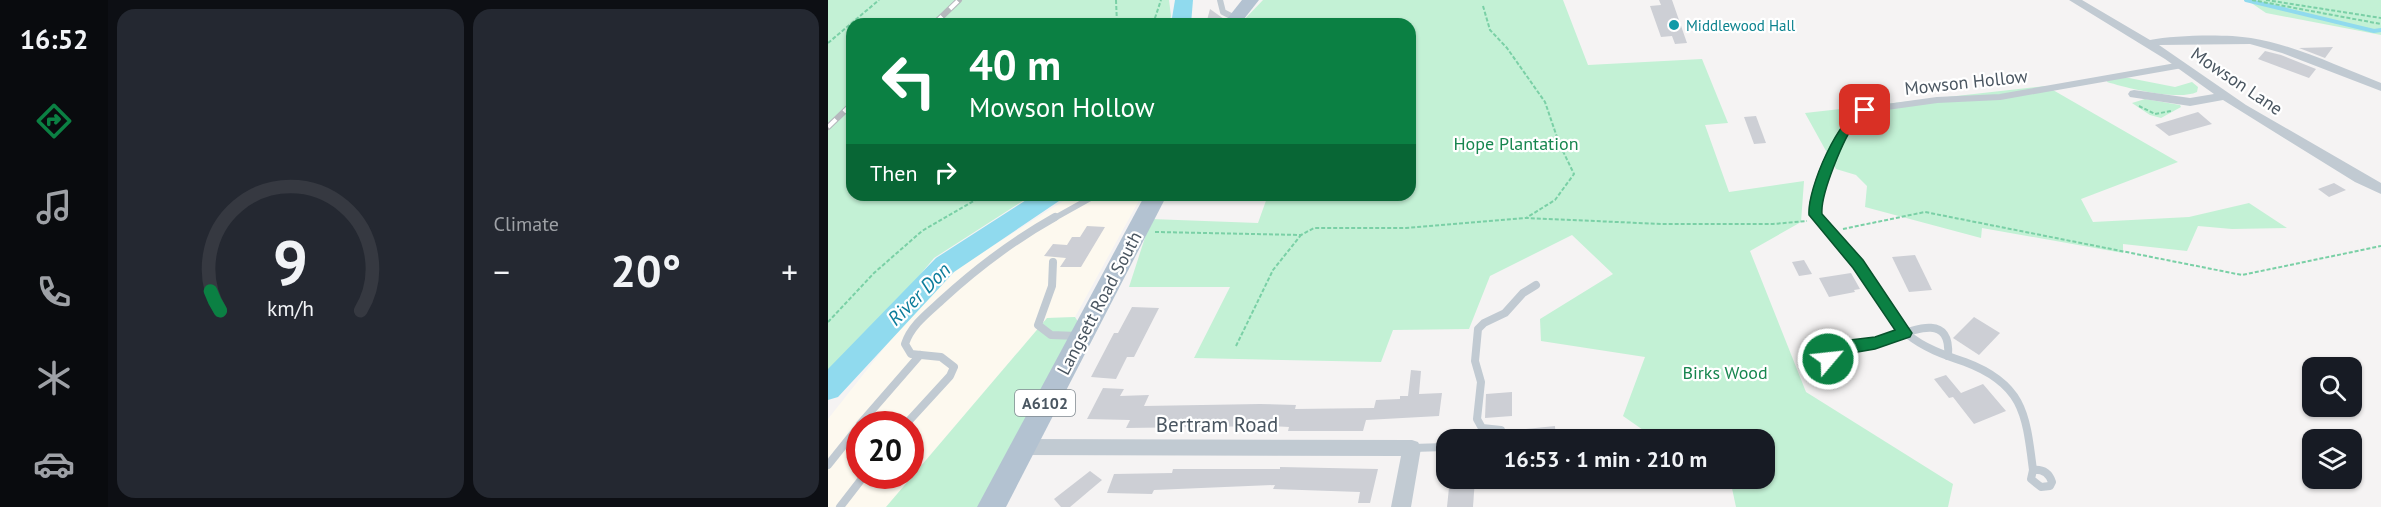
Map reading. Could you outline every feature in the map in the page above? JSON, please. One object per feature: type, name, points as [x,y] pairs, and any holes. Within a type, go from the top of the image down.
[{"type":"main road","points":[[1236,18],[1251,0]]},
{"type":"main road","name":"Langsett Road South","points":[[991,507],[1153,201]]},
{"type":"street","name":"Mowson Lane","points":[[2074,0],[2182,65],[2224,96],[2360,179],[2381,189]]},
{"type":"street","points":[[2149,44],[2168,40],[2250,40],[2286,51],[2381,87]]},
{"type":"street","points":[[2134,94],[2190,102],[2224,96]]},
{"type":"street","name":"Bertram Road","points":[[1022,447],[1412,448]]},
{"type":"street","points":[[1401,507],[1412,448]]},
{"type":"lane","points":[[1220,0],[1223,12],[1230,18]]},
{"type":"lane","name":"Mowson Hollow","points":[[1818,219],[1815,215],[1815,205],[1823,176],[1851,120],[1865,110],[1937,100],[2001,97],[2182,65]]},
{"type":"lane","points":[[918,411],[950,376],[954,367],[951,362],[941,357],[911,354],[905,344],[908,335],[932,308],[980,265],[1004,247],[1085,201]]},
{"type":"lane","points":[[1818,219],[1858,264],[1905,333],[1929,349],[1986,373],[2010,392],[2020,404],[2026,418],[2033,470]]},
{"type":"lane","points":[[1053,262],[1056,277],[1040,312],[1038,325],[1044,333],[1053,336],[1081,336]]},
{"type":"lane","points":[[1492,429],[1482,428],[1477,419],[1481,382],[1475,361],[1478,328],[1504,313],[1523,293],[1536,285]]},
{"type":"lane","points":[[1829,365],[1828,359],[1834,351],[1850,346],[1875,343],[1922,327],[1934,327],[1944,335],[1949,346],[1948,356]]},
{"type":"lane","points":[[872,411],[920,355]]},
{"type":"lane","points":[[828,465],[846,442]]},
{"type":"lane","points":[[1412,448],[1436,447]]},
{"type":"lane","points":[[840,507],[854,489]]},
{"type":"path","points":[[858,18],[879,0]]},
{"type":"path","points":[[1116,0],[1117,18]]},
{"type":"path","points":[[1156,18],[1161,0]]},
{"type":"path","points":[[2252,0],[2381,24]]},
{"type":"path","points":[[2266,0],[2381,18]]},
{"type":"path","points":[[1483,6],[1490,30],[1507,48],[1545,102],[1558,143],[1574,174],[1555,200],[1526,218]]},
{"type":"path","points":[[828,43],[846,28]]},
{"type":"path","points":[[828,322],[874,273],[922,231],[974,201]]},
{"type":"path","points":[[1236,346],[1273,270],[1301,235],[1314,228],[1406,228],[1526,218],[1662,224],[1773,224],[1818,219],[1839,230],[1925,212],[2242,275],[2381,246]]},
{"type":"path","points":[[1137,232],[1301,235]]},
{"type":"shaded area","points":[[1064,201],[1139,201],[1075,317],[1047,318],[924,462],[924,411],[846,411],[846,489],[901,489],[886,507],[828,507],[828,419],[911,314],[955,270]]},
{"type":"green space","points":[[828,0],[1169,0],[1170,18],[846,18],[846,201],[1023,201],[934,258],[828,385]]},
{"type":"green space","name":"Hope Plantation","points":[[1263,0],[1563,0],[1588,65],[1702,59],[1728,123],[1705,125],[1729,192],[1804,181],[1801,222],[1750,251],[1806,392],[1953,484],[1948,507],[1736,507],[1732,489],[1775,489],[1775,429],[1642,429],[1623,416],[1645,357],[1541,341],[1540,319],[1613,274],[1572,235],[1490,276],[1469,329],[1393,330],[1381,362],[1194,358],[1230,287],[1129,287],[1151,219],[1258,223],[1266,201],[1416,201],[1416,18],[1246,18]]},
{"type":"green space","points":[[2247,0],[2381,0],[2381,35],[2266,13]]},
{"type":"green space","points":[[2109,77],[2129,78],[2175,87],[2192,82],[2198,87],[2197,92],[2188,94],[2165,94],[2107,82]]},
{"type":"green space","points":[[2046,86],[2178,162],[2081,199],[2093,222],[2189,217],[2249,203],[2287,228],[2232,229],[2198,226],[2187,251],[2123,244],[2123,253],[1982,228],[1981,238],[1865,207],[1867,186],[1856,175],[1836,169],[1805,113]]},
{"type":"green space","points":[[2145,99],[2181,107],[2161,118],[2150,115],[2132,103]]},
{"type":"green space","points":[[1075,317],[1082,328],[990,507],[886,507],[901,489],[924,489],[924,462],[1047,318]]},
{"type":"building","name":"Middlewood Hall","points":[[1659,0],[1672,0],[1687,43],[1675,44],[1672,36],[1661,37],[1650,6],[1661,5]]},
{"type":"building","points":[[1210,9],[1223,18],[1208,18]]},
{"type":"building","points":[[2333,47],[2325,58],[2299,48]]},
{"type":"building","points":[[2265,51],[2316,69],[2309,78],[2258,59]]},
{"type":"building","points":[[2198,112],[2212,124],[2169,136],[2155,125]]},
{"type":"building","points":[[1756,116],[1766,143],[1754,144],[1744,117]]},
{"type":"building","points":[[2334,183],[2346,190],[2329,197],[2318,189]]},
{"type":"building","points":[[1087,226],[1105,227],[1081,267],[1060,267],[1066,258],[1044,256],[1053,244],[1067,245],[1072,237],[1080,237]]},
{"type":"building","points":[[1915,255],[1932,290],[1909,292],[1892,257]]},
{"type":"building","points":[[1804,260],[1812,274],[1799,276],[1792,262]]},
{"type":"building","points":[[1851,273],[1860,289],[1829,297],[1819,278]]},
{"type":"building","points":[[1132,307],[1159,308],[1134,357],[1127,357],[1116,379],[1091,377],[1114,333],[1118,333]]},
{"type":"building","points":[[1974,317],[2000,333],[1979,355],[1953,338]]},
{"type":"building","points":[[1411,370],[1421,371],[1419,394],[1442,393],[1439,416],[1366,420],[1363,431],[1288,431],[1289,427],[1271,426],[1126,428],[1130,420],[1087,419],[1103,388],[1124,389],[1120,396],[1149,395],[1144,406],[1260,404],[1296,405],[1295,409],[1374,408],[1376,400],[1400,399],[1400,396],[1408,396]]},
{"type":"building","points":[[1946,375],[1961,393],[1983,384],[2006,411],[1974,424],[1953,397],[1949,398],[1934,379]]},
{"type":"building","points":[[1512,392],[1512,416],[1485,418],[1486,394]]},
{"type":"building","points":[[1555,426],[1555,429],[1526,429]]},
{"type":"building","points":[[1280,467],[1378,469],[1370,503],[1358,503],[1360,492],[1273,489],[1275,485],[1154,490],[1152,494],[1107,493],[1114,474],[1172,473],[1173,469],[1280,469]]},
{"type":"building","points":[[1090,471],[1102,480],[1070,507],[1061,507],[1054,499]]},
{"type":"building","points":[[1449,489],[1474,489],[1473,507],[1447,507]]},
{"type":"waterway","name":"River Don","points":[[1182,18],[1184,0]]},
{"type":"waterway","points":[[2246,0],[2374,31],[2381,30]]},
{"type":"waterway","name":"River Don","points":[[828,388],[945,265],[1042,201]]},
{"type":"railway","points":[[940,18],[959,0]]},
{"type":"railway","points":[[828,127],[846,110]]},
{"type":"place","name":"Middlewood Hall","points":[[1674,25]]},
{"type":"route","points":[[1828,359],[1834,351],[1887,340],[1905,333],[1858,264],[1815,215],[1815,205],[1823,176],[1851,120],[1865,110]]},
{"type":"park label","name":"Birks Wood","points":[[1725,372]]}]
